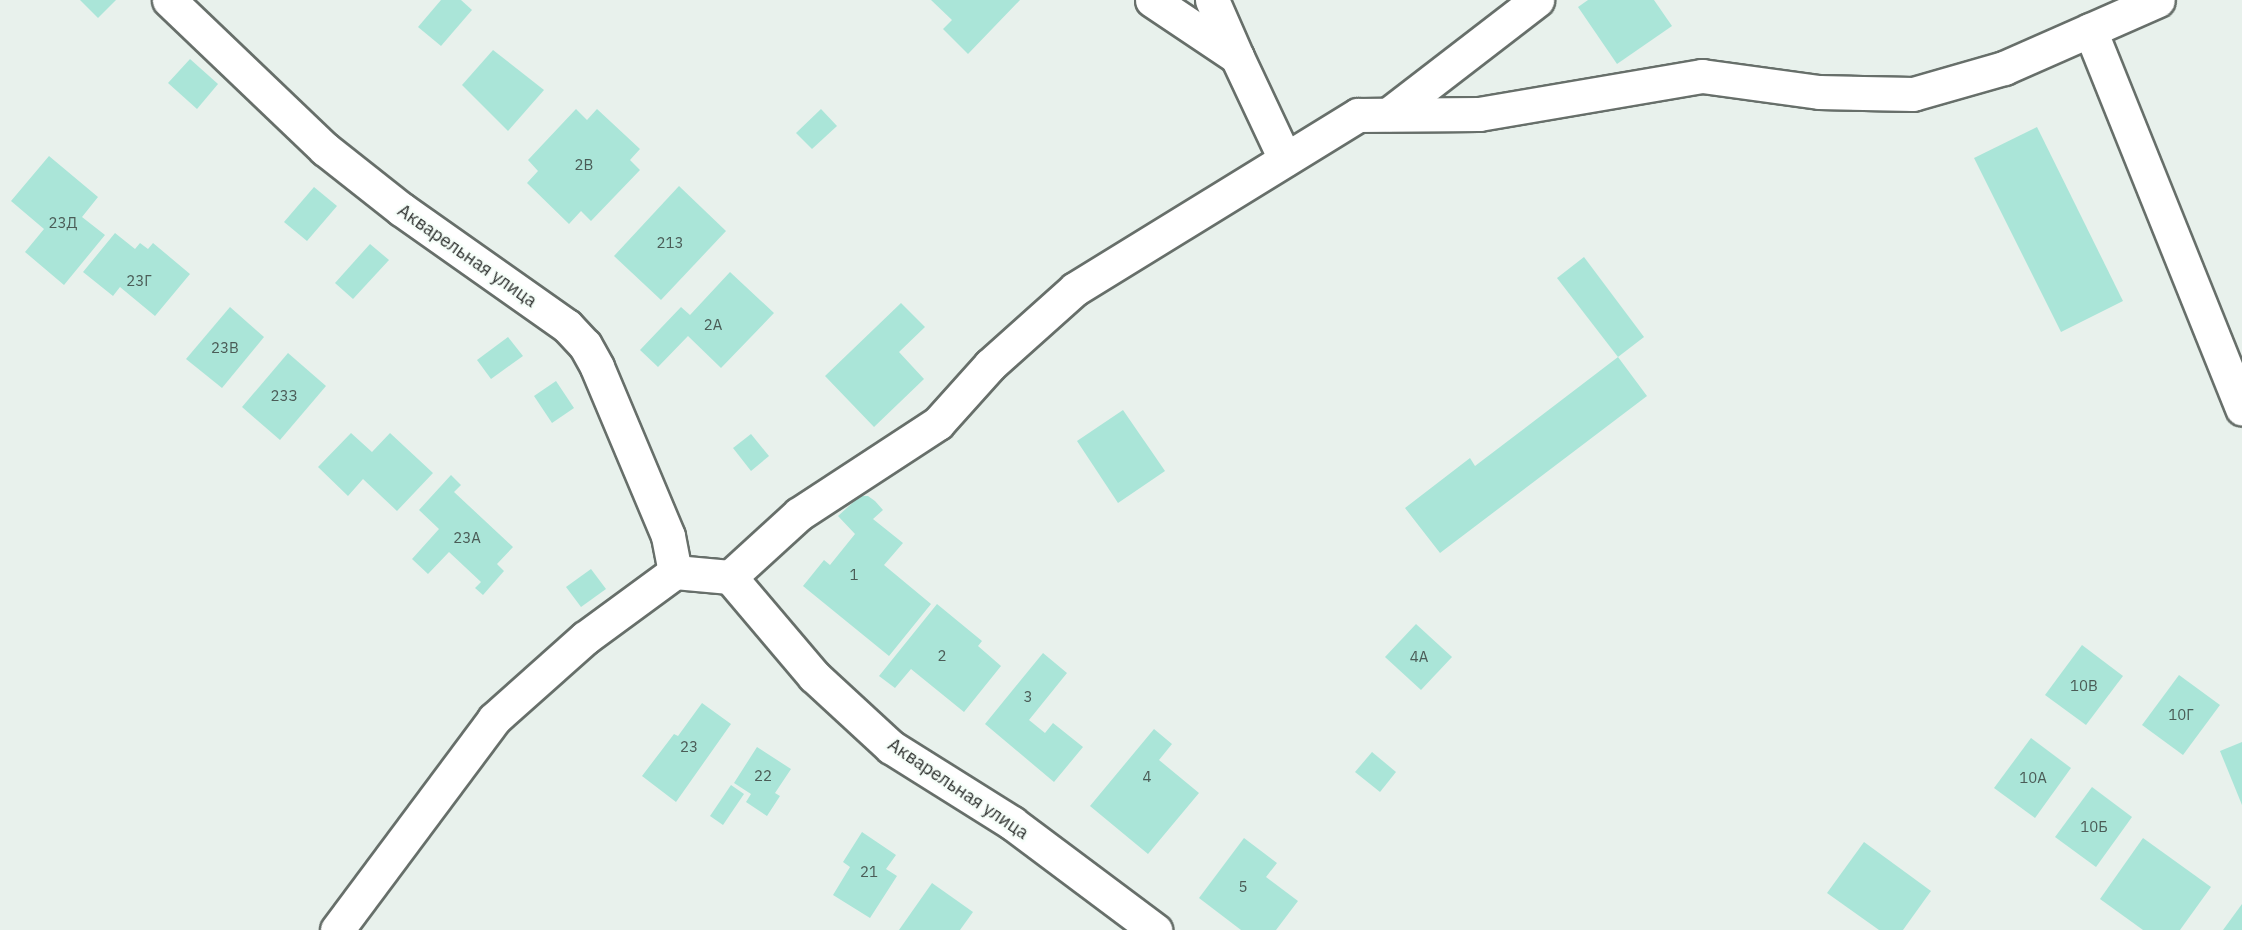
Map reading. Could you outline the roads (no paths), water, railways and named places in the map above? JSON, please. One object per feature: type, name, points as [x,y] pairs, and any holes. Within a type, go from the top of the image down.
[{"type":"street","name":"Акварельная улица","points":[[169,0],[326,149],[401,209],[567,326],[585,345],[597,367],[668,536],[675,572]]},
{"type":"street","points":[[1152,0],[1237,57]]},
{"type":"street","points":[[1212,0],[1285,159]]},
{"type":"street","points":[[1389,114],[1537,0]]},
{"type":"street","points":[[337,930],[494,719],[585,638],[675,572],[730,577],[799,514],[938,423],[990,365],[1075,289],[1358,115],[1479,114],[1702,76],[1819,92],[1913,94],[2004,68],[2158,0]]},
{"type":"street","points":[[2090,30],[2242,409]]},
{"type":"street","name":"Акварельная улица","points":[[730,577],[814,676],[891,747],[1012,823],[1155,930]]}]
